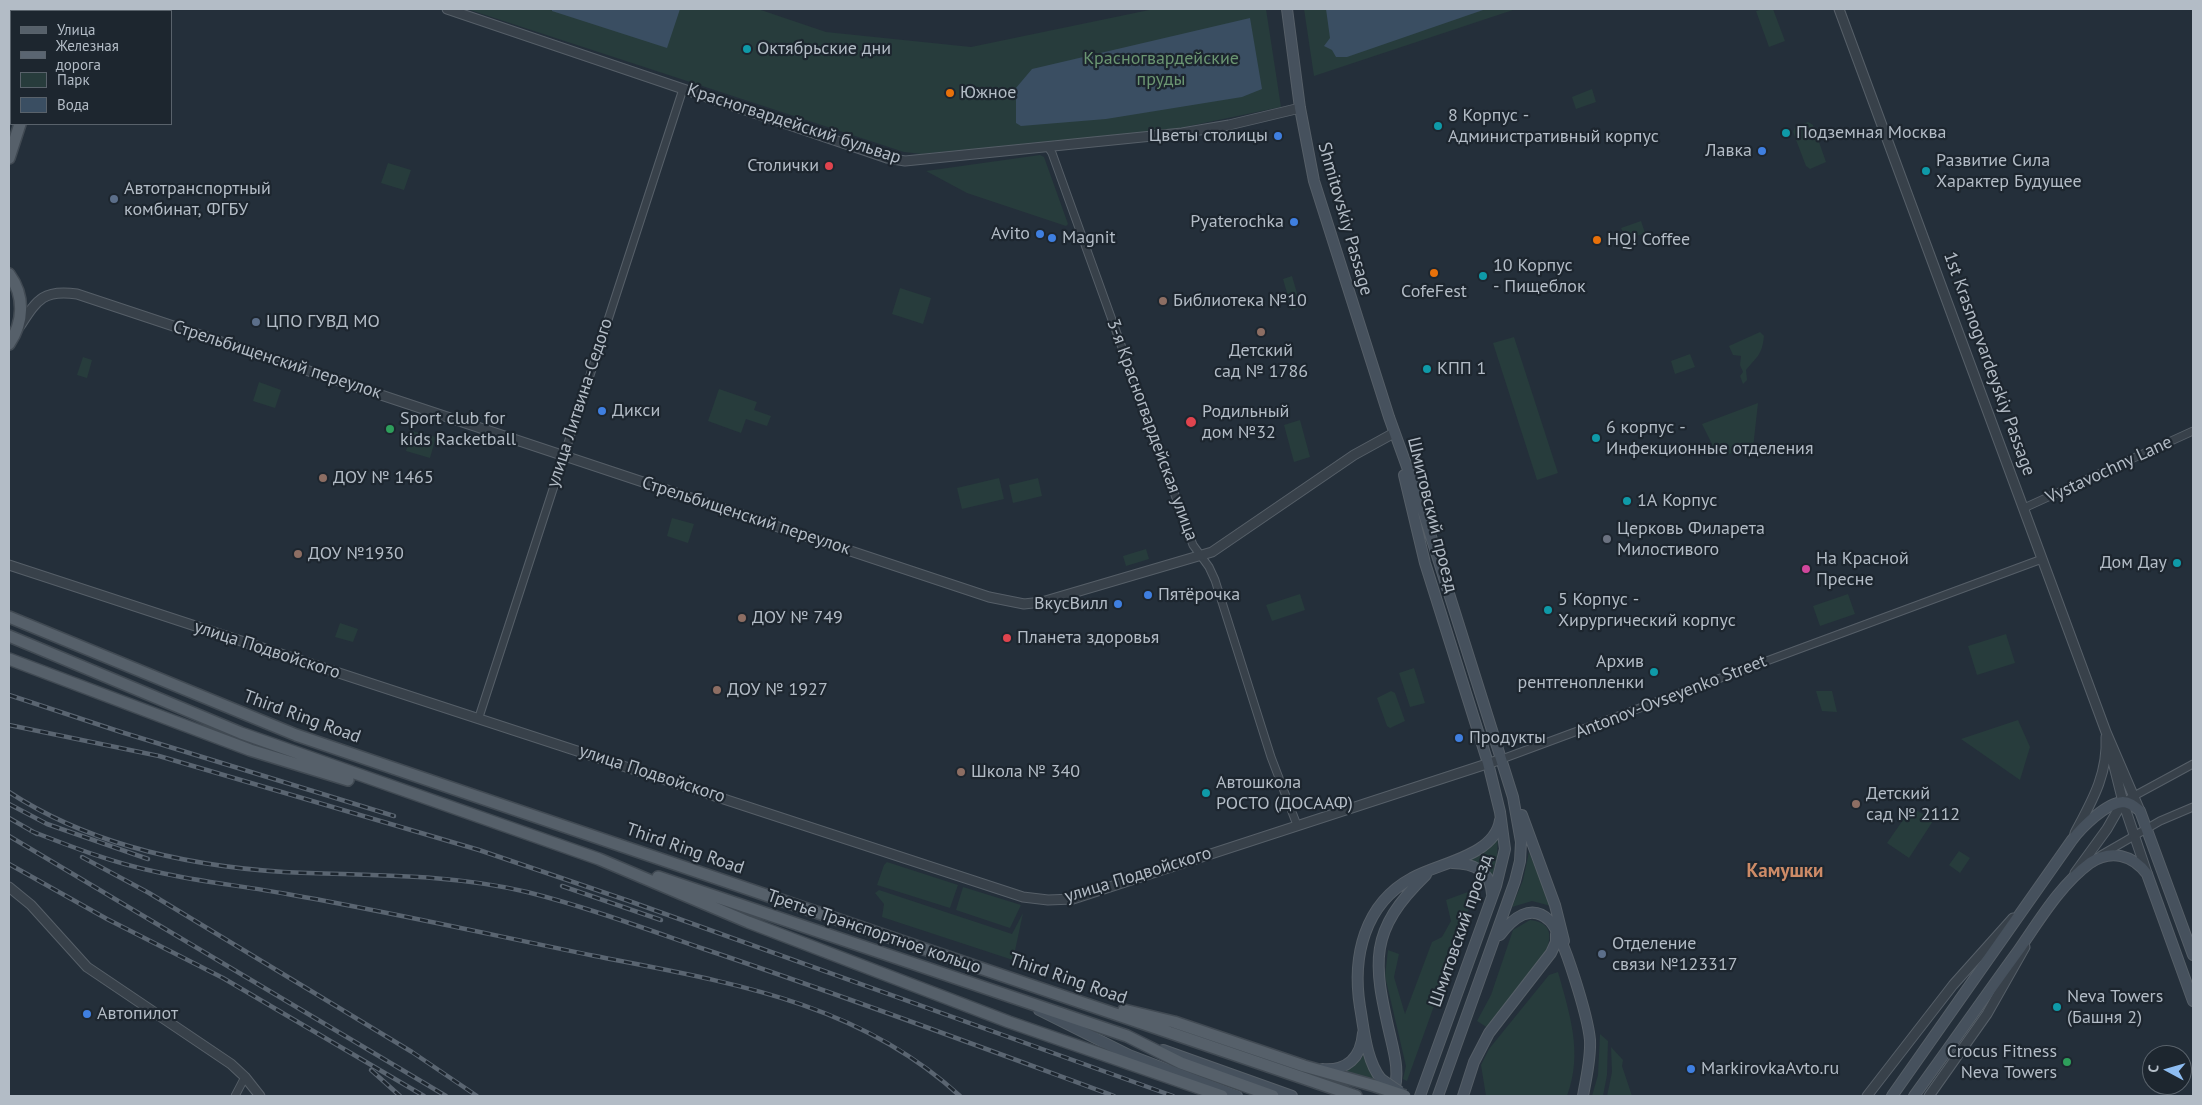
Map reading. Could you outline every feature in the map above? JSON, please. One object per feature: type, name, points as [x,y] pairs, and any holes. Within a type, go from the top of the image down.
[{"type":"main road","name":"Shmitovskiy Passage","points":[[1287,9],[1300,108],[1314,181],[1394,433]]},
{"type":"main road","points":[[9,158],[20,125]]},
{"type":"main road","points":[[9,274],[15,283],[21,302],[20,320],[16,333],[9,344]]},
{"type":"main road","name":"Шмитовский проезд","points":[[1394,433],[1422,511],[1502,759],[1517,811],[1521,849],[1515,881],[1438,1096]]},
{"type":"main road","name":"Шмитовский проезд","points":[[1394,433],[1425,563],[1488,763],[1500,812],[1504,854],[1491,900],[1420,1096]]},
{"type":"main road","name":"Third Ring Road","points":[[9,617],[296,735],[1354,1095]]},
{"type":"main road","name":"Third Ring Road","points":[[9,636],[241,733],[424,799],[599,859],[748,922],[1009,1022],[1219,1096]]},
{"type":"main road","points":[[9,659],[282,761],[424,799]]},
{"type":"main road","points":[[1502,759],[1555,905],[1569,964],[1589,1030],[1590,1051],[1583,1096]]},
{"type":"main road","points":[[1892,1096],[2072,840],[2086,824],[2100,813],[2123,802],[2130,803],[2140,811]]},
{"type":"main road","name":"1st Krasnogvardeyskiy Passage","points":[[2140,811],[2193,955]]},
{"type":"main road","points":[[1378,1082],[1362,1017],[1357,987],[1357,965],[1360,946],[1369,923],[1380,905],[1411,878],[1478,849],[1490,840],[1499,828],[1500,812]]},
{"type":"main road","points":[[1914,1096],[2063,889],[2090,863],[2105,857],[2128,857],[2135,860],[2147,874]]},
{"type":"main road","name":"Третье Транспортное кольцо","points":[[599,859],[731,901],[1127,1036],[1181,1063],[1274,1096]]},
{"type":"main road","points":[[1393,1096],[1397,1081],[1397,1067],[1378,984],[1380,946],[1387,926],[1400,904],[1418,882],[1441,866],[1465,864],[1481,870],[1490,884],[1491,900]]},
{"type":"main road","name":"1st Krasnogvardeyskiy Passage","points":[[2147,874],[2193,1001]]},
{"type":"main road","points":[[1492,946],[1509,923],[1523,914],[1543,917],[1554,929],[1569,964]]},
{"type":"main road","points":[[1463,1096],[1474,1062],[1489,1033],[1553,949],[1556,939],[1554,929]]},
{"type":"main road","points":[[1073,1000],[1174,1022],[1304,1066],[1378,1082],[1406,1096]]},
{"type":"main road","points":[[1023,1002],[1128,1055],[1238,1096]]},
{"type":"main road","points":[[1304,1066],[1337,1069],[1353,1061],[1362,1045],[1362,1017]]},
{"type":"main road","points":[[1127,1036],[1292,1096]]},
{"type":"street","name":"Красногвардейский бульвар","points":[[447,9],[887,158],[906,161],[1182,133],[1229,125],[1300,108]]},
{"type":"street","name":"1st Krasnogvardeyskiy Passage","points":[[1839,9],[2106,732],[2140,811]]},
{"type":"street","name":"улица Литвина-Седого","points":[[479,717],[683,89]]},
{"type":"street","name":"3-я Красногвардейская улица","points":[[1048,147],[1055,161],[1193,546],[1209,567],[1215,580],[1271,757],[1297,825]]},
{"type":"street","name":"Стрельбищенский переулок","points":[[16,333],[34,304],[43,296],[61,292],[78,294],[989,597],[1014,603],[1042,602],[1217,550],[1354,455],[1394,433]]},
{"type":"street","name":"Vystavochny Lane","points":[[2024,508],[2193,431]]},
{"type":"street","name":"Antonov-Ovseyenko Street","points":[[1297,825],[1502,759],[2042,559]]},
{"type":"street","name":"улица Подвойского","points":[[9,565],[479,717],[1023,897],[1048,900],[1073,899],[1297,825]]},
{"type":"street","name":"1st Krasnogvardeyskiy Passage","points":[[2106,732],[2123,802],[2147,874]]},
{"type":"street","points":[[2072,840],[2100,785],[2107,752],[2106,732]]},
{"type":"street","points":[[2123,802],[2193,764]]},
{"type":"street","points":[[2063,889],[2107,830],[2123,802],[2128,783]]},
{"type":"street","points":[[2090,863],[2147,828],[2193,807]]},
{"type":"street","points":[[9,887],[31,905],[87,966],[214,1052],[245,1077],[260,1096]]},
{"type":"street","points":[[1867,1096],[1972,961],[2032,897]]},
{"type":"street","points":[[1929,1096],[1987,1014],[2046,912]]},
{"type":"street","points":[[235,1096],[245,1077]]},
{"type":"green space","name":"Красногвардейские пруды","points":[[467,9],[758,9],[826,32],[971,47],[1154,9],[1266,9],[1281,107],[1175,129],[921,154],[904,152]]},
{"type":"green space","points":[[1304,9],[1516,9],[1314,76]]},
{"type":"green space","points":[[1773,9],[1785,41],[1769,47],[1756,11]]},
{"type":"green space","points":[[1592,89],[1596,102],[1576,109],[1572,97]]},
{"type":"green space","points":[[1808,122],[1813,125],[1826,162],[1810,169],[1806,166],[1793,132],[1795,127]]},
{"type":"green space","points":[[1040,155],[1044,157],[1068,224],[1066,226],[967,193],[926,171]]},
{"type":"green space","points":[[388,163],[411,170],[404,190],[381,183]]},
{"type":"green space","points":[[1641,221],[1645,233],[1626,240],[1621,228]]},
{"type":"green space","points":[[1292,276],[1301,307],[1292,310],[1283,279]]},
{"type":"green space","points":[[900,288],[931,298],[923,324],[892,314]]},
{"type":"green space","points":[[1760,332],[1764,336],[1762,348],[1746,370],[1747,380],[1743,384],[1740,376],[1743,372],[1740,365],[1741,356],[1733,355],[1729,346]]},
{"type":"green space","points":[[1514,337],[1558,473],[1537,480],[1493,343]]},
{"type":"green space","points":[[1690,354],[1695,367],[1675,374],[1671,361]]},
{"type":"green space","points":[[83,357],[92,360],[87,378],[77,375]]},
{"type":"green space","points":[[259,382],[281,390],[275,408],[253,401]]},
{"type":"green space","points":[[719,389],[757,402],[754,410],[771,416],[767,426],[746,419],[741,433],[708,421]]},
{"type":"green space","points":[[1758,403],[1753,448],[1737,450],[1726,456],[1717,454],[1702,424]]},
{"type":"green space","points":[[1300,420],[1310,457],[1294,462],[1284,425]]},
{"type":"green space","points":[[412,431],[436,437],[430,458],[406,451]]},
{"type":"green space","points":[[999,478],[1004,499],[962,509],[957,488]]},
{"type":"green space","points":[[1038,478],[1042,496],[1013,503],[1009,485]]},
{"type":"green space","points":[[672,518],[694,524],[688,543],[667,536]]},
{"type":"green space","points":[[1146,549],[1149,559],[1126,566],[1123,556]]},
{"type":"green space","points":[[1300,594],[1305,610],[1272,621],[1266,605]]},
{"type":"green space","points":[[1848,594],[1855,614],[1820,626],[1813,606]]},
{"type":"green space","points":[[340,623],[358,629],[353,642],[335,637]]},
{"type":"green space","points":[[2006,634],[2015,663],[1977,675],[1968,646]]},
{"type":"green space","points":[[1414,668],[1425,703],[1410,707],[1399,673]]},
{"type":"green space","points":[[1391,691],[1395,693],[1405,721],[1390,728],[1387,726],[1377,698]]},
{"type":"green space","points":[[1816,691],[1832,691],[1837,712],[1822,711]]},
{"type":"green space","points":[[2018,720],[2030,747],[2020,780],[1961,739]]},
{"type":"green space","points":[[1912,807],[1933,821],[1909,858],[1887,843]]},
{"type":"green space","points":[[1498,834],[1497,858],[1491,881],[1481,865],[1464,858]]},
{"type":"green space","points":[[1959,851],[1970,858],[1960,873],[1949,865]]},
{"type":"green space","points":[[1529,852],[1551,906],[1532,901],[1512,907],[1523,880]]},
{"type":"green space","points":[[887,862],[958,885],[950,908],[877,885],[884,865]]},
{"type":"green space","points":[[963,887],[1021,905],[1010,928],[956,910]]},
{"type":"green space","points":[[1476,889],[1407,1081],[1403,1079],[1406,1066],[1385,976],[1388,950],[1399,954],[1394,977],[1405,1014],[1432,942],[1442,937],[1451,921],[1446,900]]},
{"type":"green space","points":[[879,890],[1012,934],[1023,913],[1013,960],[882,917],[884,904],[875,893]]},
{"type":"green space","points":[[1530,920],[1537,921],[1546,926],[1549,939],[1546,951],[1488,1028],[1477,1021],[1491,995],[1513,930]]},
{"type":"green space","points":[[1558,972],[1573,1034],[1574,1065],[1567,1096],[1486,1096],[1481,1065],[1489,1049],[1549,975]]},
{"type":"green space","points":[[1600,1034],[1608,1041],[1607,1075],[1603,1096],[1592,1096],[1598,1075]]},
{"type":"green space","points":[[1611,1047],[1623,1060],[1622,1066],[1632,1096],[1607,1096],[1612,1072]]},
{"type":"green space","points":[[1365,1053],[1371,1074],[1376,1081],[1341,1072],[1354,1065]]},
{"type":"water","points":[[552,9],[680,9],[667,48],[552,11]]},
{"type":"water","points":[[1326,9],[1486,9],[1347,57],[1336,57],[1332,50],[1324,46],[1330,38]]},
{"type":"water","points":[[1250,18],[1262,89],[1242,97],[1106,119],[1021,126],[1016,123],[1016,88],[1032,69]]},
{"type":"railway","points":[[9,695],[121,732],[394,816]]},
{"type":"railway","points":[[9,725],[159,756],[479,850],[629,901],[1173,1096]]},
{"type":"railway","points":[[9,792],[73,826],[141,850],[177,858],[248,869],[284,872],[406,876],[467,881],[527,892],[572,904],[807,984],[1114,1096]]},
{"type":"railway","points":[[9,804],[47,824],[148,859]]},
{"type":"railway","points":[[9,818],[37,834]]},
{"type":"railway","points":[[31,831],[77,849],[157,872],[364,908],[693,975],[788,1000],[834,1017],[878,1038],[920,1064],[960,1096]]},
{"type":"railway","points":[[9,836],[446,1096]]},
{"type":"railway","points":[[82,857],[149,893],[412,1052],[477,1096]]},
{"type":"railway","points":[[9,864],[107,919],[223,978],[424,1096]]},
{"type":"railway","points":[[562,886],[661,920]]},
{"type":"railway","points":[[371,1070],[400,1096]]},
{"type":"place","name":"Октябрьские дни","points":[[747,49]]},
{"type":"place","name":"Южное","points":[[950,93]]},
{"type":"place","name":"8 Корпус - Административный корпус","points":[[1438,126]]},
{"type":"place","name":"Подземная Москва","points":[[1786,133]]},
{"type":"place","name":"Цветы столицы","points":[[1278,136]]},
{"type":"place","name":"Лавка","points":[[1762,151]]},
{"type":"place","name":"Столички","points":[[829,166]]},
{"type":"place","name":"Развитие Сила Характер Будущее","points":[[1926,171]]},
{"type":"place","name":"Автотранспортный комбинат, ФГБУ","points":[[114,199]]},
{"type":"place","name":"Pyaterochka","points":[[1294,222]]},
{"type":"place","name":"Avito","points":[[1040,234]]},
{"type":"place","name":"Magnit","points":[[1052,238]]},
{"type":"place","name":"HQ! Coffee","points":[[1597,240]]},
{"type":"place","name":"CofeFest","points":[[1434,273]]},
{"type":"place","name":"10 Корпус - Пищеблок","points":[[1483,276]]},
{"type":"place","name":"Библиотека №10","points":[[1163,301]]},
{"type":"place","name":"ЦПО ГУВД МО","points":[[256,322]]},
{"type":"place","name":"Детский сад № 1786","points":[[1261,332]]},
{"type":"place","name":"КПП 1","points":[[1427,369]]},
{"type":"place","name":"Дикси","points":[[602,411]]},
{"type":"place","name":"Родильный дом №32","points":[[1191,422]]},
{"type":"place","name":"Sport club for kids Racketball","points":[[390,429]]},
{"type":"place","name":"6 корпус - Инфекционные отделения","points":[[1596,438]]},
{"type":"place","name":"ДОУ № 1465","points":[[323,478]]},
{"type":"place","name":"1А Корпус","points":[[1627,501]]},
{"type":"place","name":"Церковь Филарета Милостивого","points":[[1607,539]]},
{"type":"place","name":"ДОУ №1930","points":[[298,554]]},
{"type":"place","name":"Дом Дау","points":[[2177,563]]},
{"type":"place","name":"На Красной Пресне","points":[[1806,569]]},
{"type":"place","name":"Пятёрочка","points":[[1148,595]]},
{"type":"place","name":"ВкусВилл","points":[[1118,604]]},
{"type":"place","name":"5 Корпус - Хирургический корпус","points":[[1548,610]]},
{"type":"place","name":"ДОУ № 749","points":[[742,618]]},
{"type":"place","name":"Планета здоровья","points":[[1007,638]]},
{"type":"place","name":"Архив рентгенопленки","points":[[1654,672]]},
{"type":"place","name":"ДОУ № 1927","points":[[717,690]]},
{"type":"place","name":"Продукты","points":[[1459,738]]},
{"type":"place","name":"Школа № 340","points":[[961,772]]},
{"type":"place","name":"Автошкола РОСТО (ДОСААФ)","points":[[1206,793]]},
{"type":"place","name":"Детский сад № 2112","points":[[1856,804]]},
{"type":"place","name":"Отделение связи №123317","points":[[1602,954]]},
{"type":"place","name":"Neva Towers (Башня 2)","points":[[2057,1007]]},
{"type":"place","name":"Автопилот","points":[[87,1014]]},
{"type":"place","name":"Crocus Fitness Neva Towers","points":[[2067,1062]]},
{"type":"place","name":"MarkirovkaAvto.ru","points":[[1691,1069]]},
{"type":"district","name":"Камушки","points":[[1785,872]]}]
